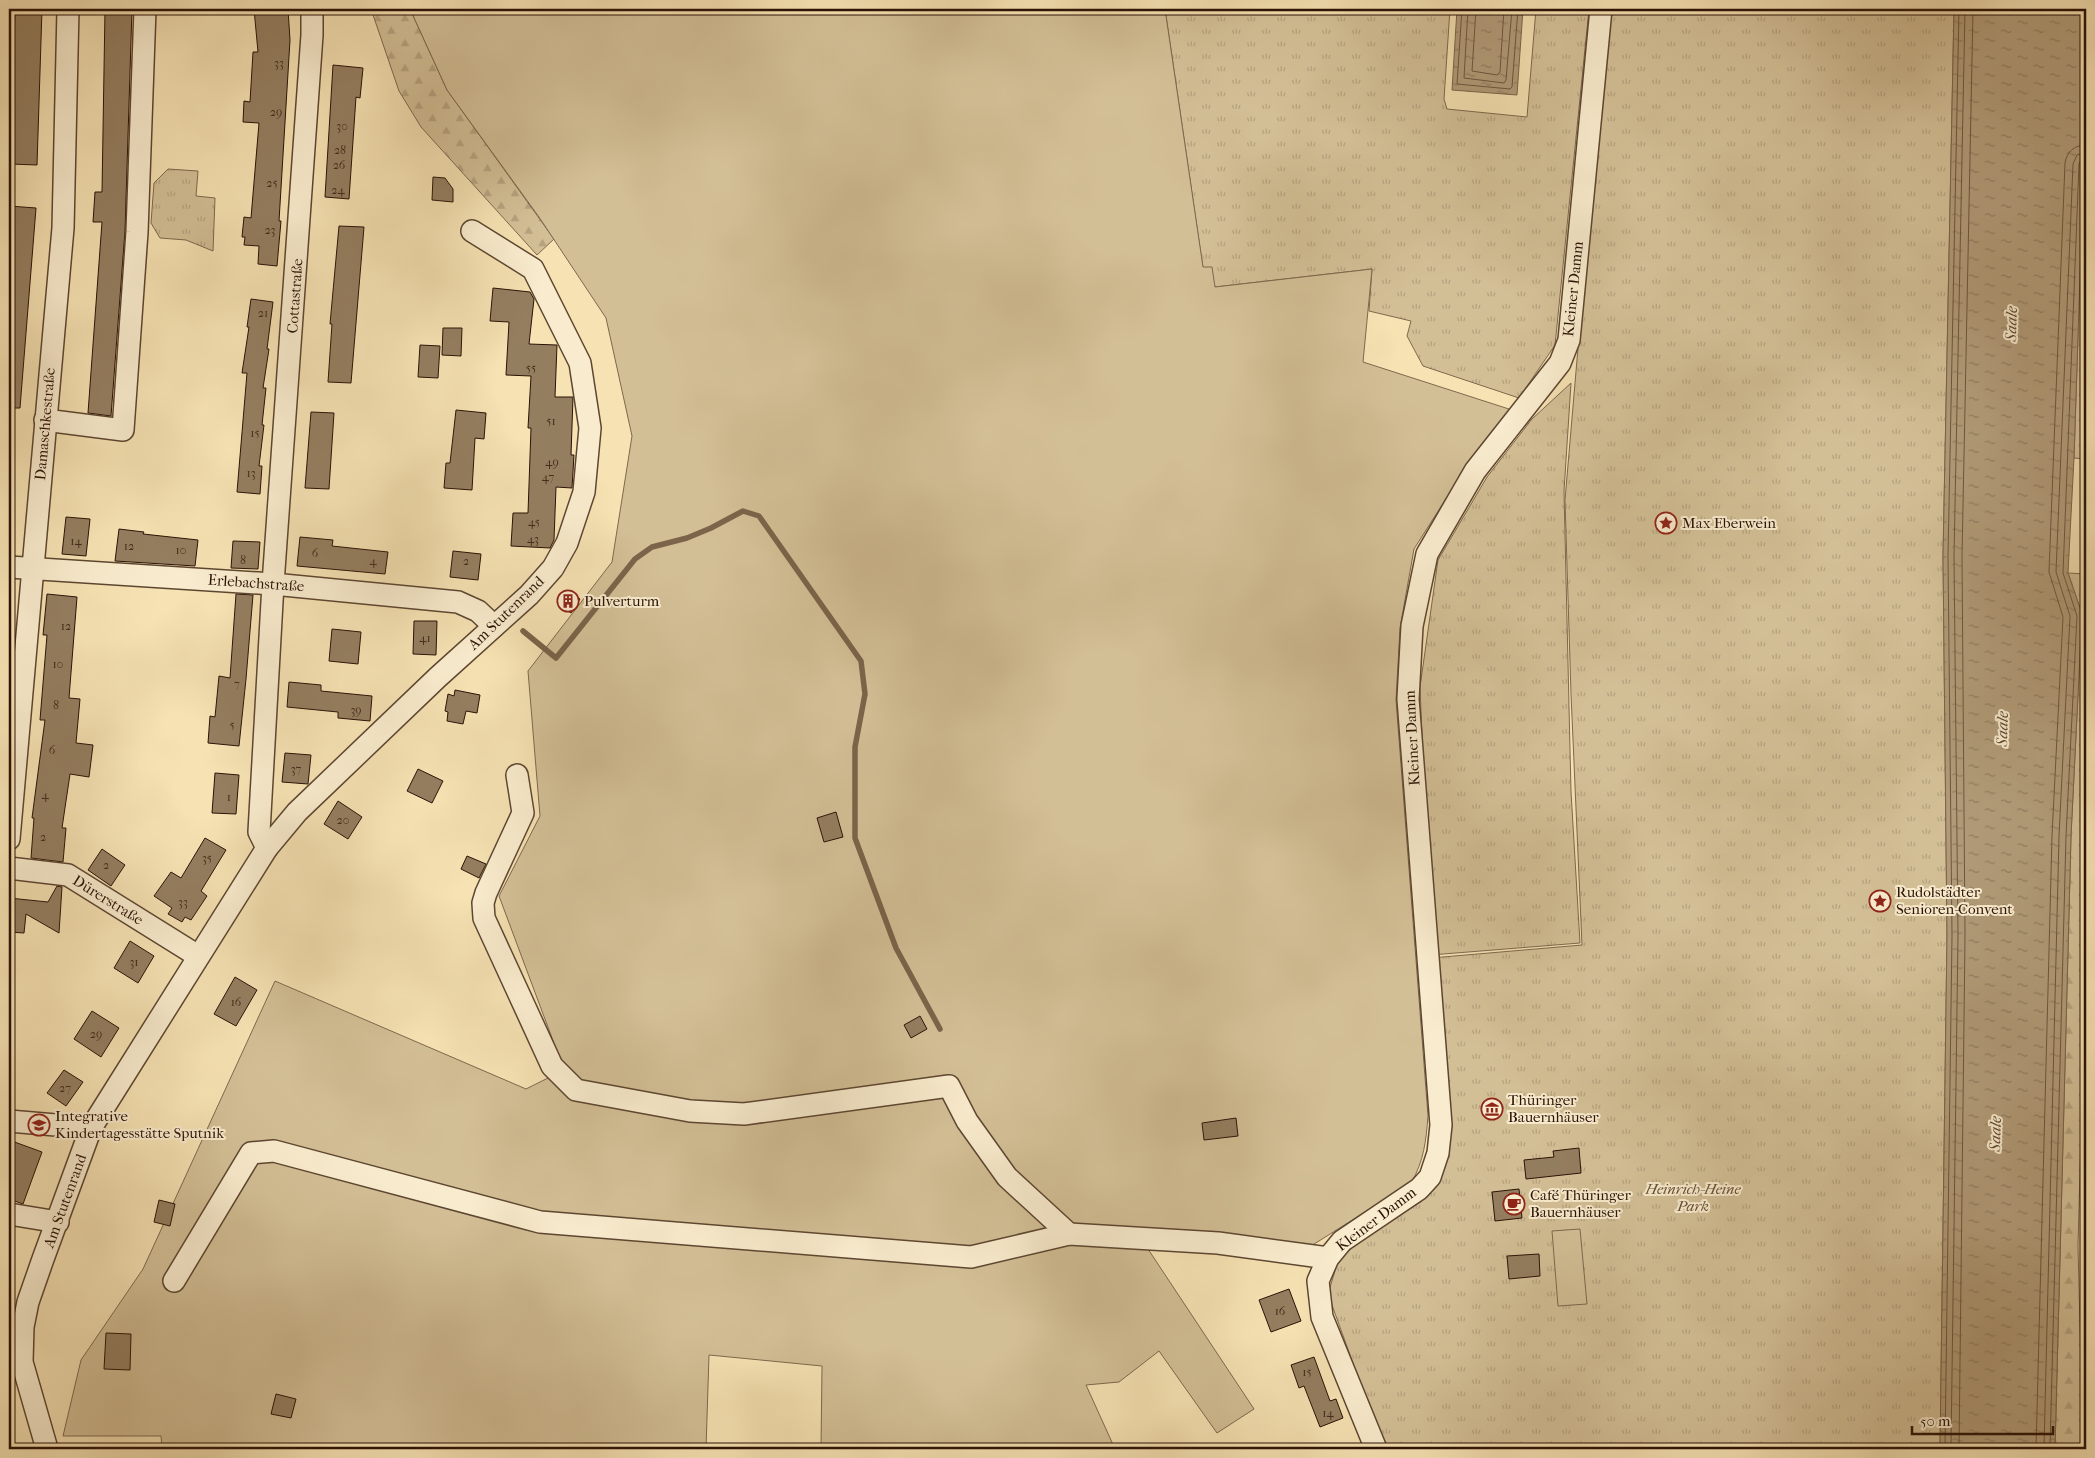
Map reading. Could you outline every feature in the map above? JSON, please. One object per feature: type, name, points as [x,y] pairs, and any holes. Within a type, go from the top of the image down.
[{"type":"street","name":"Damaschkestraße","points":[[9,839],[31,568],[63,228],[68,9]]},
{"type":"street","points":[[45,420],[123,430],[137,232],[145,9]]},
{"type":"street","name":"Cottastraße","points":[[273,584],[308,104],[312,9]]},
{"type":"street","name":"Kleiner Damm","points":[[1376,1449],[1322,1317],[1318,1280],[1328,1258],[1342,1241],[1418,1189],[1430,1177],[1438,1153],[1441,1125],[1408,699],[1412,626],[1427,554],[1475,471],[1560,364],[1569,340],[1601,9]]},
{"type":"street","name":"Am Stutenrand","points":[[47,1449],[22,1362],[24,1328],[28,1302],[91,1128],[267,848],[296,812],[529,595],[553,568],[567,543],[584,492],[590,428],[580,363],[533,269],[472,231]]},
{"type":"street","name":"Erlebachstraße","points":[[9,567],[273,584],[458,602],[478,611],[494,626]]},
{"type":"street","points":[[267,848],[259,832],[273,584]]},
{"type":"street","points":[[517,775],[523,812],[486,893],[483,903],[484,918],[552,1066],[576,1090],[690,1111],[744,1114],[950,1086],[967,1121],[1007,1178],[1069,1234]]},
{"type":"street","name":"Dürerstraße","points":[[9,868],[68,875],[198,956]]},
{"type":"street","points":[[9,1121],[91,1128]]},
{"type":"street","points":[[174,1281],[251,1154],[274,1151],[540,1222],[971,1257],[1069,1234],[1218,1243],[1328,1258]]},
{"type":"street","points":[[9,1214],[58,1222]]},
{"type":"green space","points":[[371,9],[410,9],[447,90],[554,239],[537,255],[421,127],[399,91]]},
{"type":"green space","points":[[410,9],[1165,9],[1203,267],[1212,267],[1215,287],[1372,269],[1363,362],[1512,410],[1468,464],[1414,549],[1400,628],[1396,700],[1428,1116],[1422,1159],[1411,1183],[1292,1258],[1146,1246],[1254,1409],[1217,1433],[1159,1351],[1119,1382],[1086,1385],[1115,1449],[821,1449],[822,1366],[709,1355],[706,1449],[231,1449],[188,1444],[188,1449],[162,1449],[161,1436],[63,1436],[81,1360],[143,1269],[275,981],[526,1089],[564,1070],[499,896],[540,816],[528,671],[612,562],[632,436],[606,318],[539,217],[447,90]]},
{"type":"green space","points":[[1165,9],[1450,9],[1444,99],[1447,109],[1527,117],[1536,9],[1589,9],[1555,345],[1519,398],[1423,366],[1407,336],[1411,321],[1369,311],[1372,269],[1215,287],[1203,268]]},
{"type":"green space","name":"Heinrich-Heine Park","points":[[1607,9],[1954,9],[1943,556],[1947,935],[1940,1449],[1384,1449],[1328,1294],[1338,1261],[1355,1245],[1422,1201],[1440,1178],[1431,958],[1582,945],[1565,500]]},
{"type":"green space","points":[[2086,92],[2086,459],[2074,458]]},
{"type":"green space","points":[[168,169],[198,171],[196,196],[215,198],[213,251],[186,240],[160,238],[151,223],[154,183]]},
{"type":"green space","points":[[1571,383],[1564,491],[1571,792],[1580,943],[1431,955],[1420,687],[1438,560],[1487,477],[1532,419]]},
{"type":"green space","points":[[2068,573],[2086,574],[2086,948],[2078,1246],[2083,1449],[2055,1449],[2071,836],[2082,614]]},
{"type":"green space","points":[[1580,1229],[1587,1304],[1558,1306],[1552,1231]]},
{"type":"water","points":[[1457,9],[1523,9],[1517,95],[1452,90]]},
{"type":"water","name":"Saale","points":[[1954,9],[2086,9],[2086,92],[2074,458],[2068,573],[2082,614],[2071,836],[2055,1449],[1940,1449],[1947,935],[1943,556]]},
{"type":"building","points":[[15,9],[42,9],[37,165],[10,164]]},
{"type":"building","points":[[105,9],[132,9],[125,231],[111,416],[88,413],[102,222],[93,222],[95,192],[102,192]]},
{"type":"building","points":[[254,9],[288,9],[290,40],[277,266],[258,264],[259,246],[244,245],[245,237],[242,237],[244,217],[251,218],[259,123],[243,122],[244,101],[250,102],[253,52],[258,52]]},
{"type":"building","points":[[333,65],[363,68],[360,98],[356,97],[349,199],[325,197]]},
{"type":"building","points":[[433,177],[445,178],[453,189],[453,202],[432,200]]},
{"type":"building","points":[[9,206],[36,208],[20,408],[9,408]]},
{"type":"building","points":[[339,226],[364,227],[351,383],[328,382],[332,324],[330,324]]},
{"type":"building","points":[[493,288],[530,292],[534,299],[529,344],[557,345],[555,397],[573,397],[571,455],[574,455],[572,488],[556,487],[554,540],[550,548],[511,546],[513,513],[528,513],[531,428],[528,428],[531,376],[506,375],[509,322],[490,321]]},
{"type":"building","points":[[251,299],[273,302],[263,388],[266,388],[259,466],[262,466],[260,494],[237,492],[247,373],[242,373]]},
{"type":"building","points":[[443,328],[462,328],[461,356],[442,355]]},
{"type":"building","points":[[420,345],[440,346],[438,378],[418,377]]},
{"type":"building","points":[[456,410],[486,413],[484,439],[475,438],[472,490],[444,488],[446,463],[450,463]]},
{"type":"building","points":[[311,412],[334,413],[329,489],[305,488]]},
{"type":"building","points":[[66,517],[90,519],[86,556],[62,554]]},
{"type":"building","points":[[119,529],[144,532],[143,534],[198,540],[195,566],[115,561]]},
{"type":"building","points":[[300,537],[333,540],[332,546],[388,552],[385,574],[297,566]]},
{"type":"building","points":[[233,541],[260,542],[258,569],[231,568]]},
{"type":"building","points":[[453,551],[481,554],[478,580],[450,577]]},
{"type":"building","name":"Pulverturm","points":[[566,590],[580,599],[571,613],[557,603]]},
{"type":"building","points":[[47,594],[77,597],[69,698],[80,699],[76,743],[93,745],[89,777],[70,774],[62,828],[66,828],[63,862],[31,858],[34,818],[32,818],[45,720],[40,720],[47,635],[43,635]]},
{"type":"building","points":[[236,594],[253,595],[239,746],[208,743],[210,716],[215,717],[219,676],[230,678]]},
{"type":"building","points":[[414,621],[437,621],[436,655],[413,654]]},
{"type":"building","points":[[332,629],[361,632],[358,664],[329,661]]},
{"type":"building","points":[[289,682],[321,685],[321,691],[372,696],[370,721],[338,718],[338,712],[287,707]]},
{"type":"building","points":[[455,690],[480,695],[477,713],[466,711],[463,724],[447,721],[448,712],[445,711],[448,694],[454,696]]},
{"type":"building","points":[[285,753],[311,755],[308,784],[282,782]]},
{"type":"building","points":[[418,769],[443,781],[432,803],[407,791]]},
{"type":"building","points":[[215,773],[239,775],[236,814],[212,813]]},
{"type":"building","points":[[338,801],[362,817],[348,839],[324,824]]},
{"type":"building","points":[[836,812],[843,837],[824,842],[817,818]]},
{"type":"building","points":[[205,838],[226,850],[201,891],[207,896],[191,920],[185,917],[182,922],[168,914],[172,908],[154,896],[171,872],[181,878]]},
{"type":"building","points":[[102,849],[125,865],[111,886],[88,870]]},
{"type":"building","points":[[467,856],[486,864],[479,878],[461,869]]},
{"type":"building","points":[[57,886],[62,887],[59,933],[26,914],[24,933],[9,932],[9,898],[48,902]]},
{"type":"building","points":[[130,941],[154,956],[138,983],[114,968]]},
{"type":"building","points":[[235,977],[257,990],[236,1026],[214,1014]]},
{"type":"building","points":[[92,1011],[119,1028],[101,1057],[74,1039]]},
{"type":"building","points":[[920,1016],[927,1029],[911,1038],[904,1025]]},
{"type":"building","points":[[64,1070],[83,1082],[66,1106],[47,1093]]},
{"type":"building","points":[[1236,1118],[1238,1136],[1204,1140],[1202,1123]]},
{"type":"building","points":[[9,1140],[42,1152],[23,1204],[9,1199]]},
{"type":"building","points":[[1579,1148],[1581,1173],[1526,1179],[1524,1160],[1554,1157],[1553,1151]]},
{"type":"building","points":[[1519,1189],[1522,1218],[1495,1221],[1492,1192]]},
{"type":"building","points":[[159,1200],[175,1204],[170,1226],[154,1222]]},
{"type":"building","points":[[1539,1254],[1540,1276],[1509,1279],[1507,1256]]},
{"type":"building","points":[[1289,1289],[1301,1321],[1271,1332],[1259,1300]]},
{"type":"building","points":[[106,1333],[131,1334],[130,1370],[104,1369]]},
{"type":"building","points":[[1314,1357],[1330,1401],[1336,1399],[1343,1418],[1320,1427],[1304,1386],[1299,1388],[1291,1365]]},
{"type":"building","points":[[276,1394],[296,1399],[291,1418],[271,1414]]},
{"type":"waterway","points":[[523,631],[556,658],[635,559],[652,547],[687,538],[743,511],[759,516],[861,661],[865,694],[855,747],[855,838],[896,948],[940,1029]]},
{"type":"place","name":"Max Eberwein","points":[[1666,523]]},
{"type":"place","name":"Pulverturm","points":[[568,601]]},
{"type":"place","name":"Rudolstädter Senioren-Convent","points":[[1880,901]]},
{"type":"place","name":"Thüringer Bauernhäuser","points":[[1492,1109]]},
{"type":"place","name":"Integrative Kindertagesstätte Sputnik","points":[[39,1125]]},
{"type":"place","name":"Café Thüringer Bauernhäuser","points":[[1514,1204]]}]
